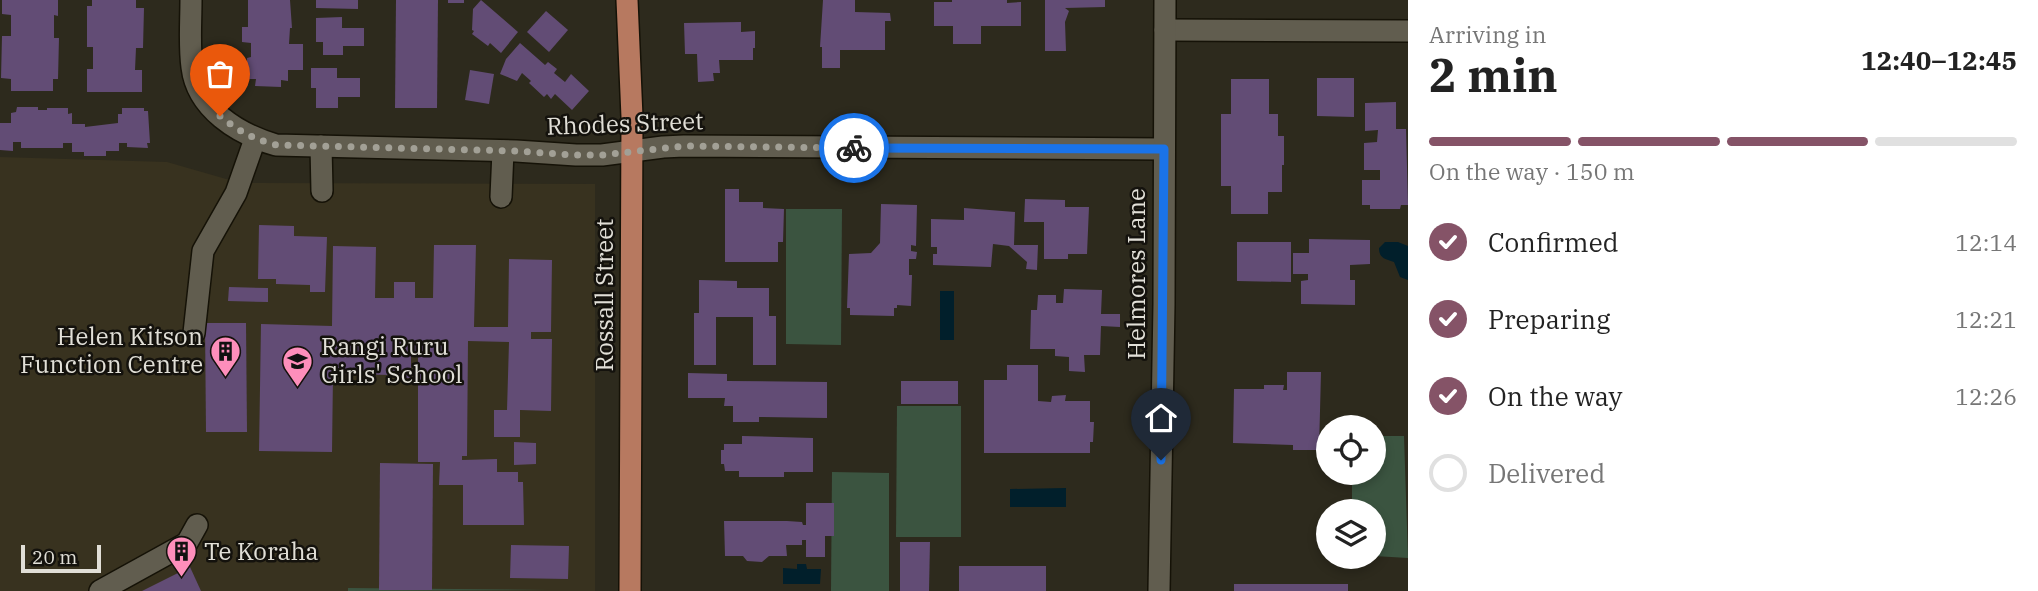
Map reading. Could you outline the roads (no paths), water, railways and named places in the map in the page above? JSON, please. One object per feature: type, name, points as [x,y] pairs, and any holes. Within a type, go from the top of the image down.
[{"type":"main road","name":"Rossall Street","points":[[627,0],[632,152],[630,591]]},
{"type":"street","name":"Rhodes Street","points":[[191,0],[192,66],[195,80],[209,106],[236,130],[276,145],[574,155],[684,146],[1164,149]]},
{"type":"street","name":"Helmores Lane","points":[[1158,591],[1164,304],[1165,0]]},
{"type":"street","points":[[1165,30],[1408,31]]},
{"type":"street","points":[[194,333],[203,251],[236,193],[255,139]]},
{"type":"street","points":[[321,146],[322,191]]},
{"type":"street","points":[[500,197],[503,151]]},
{"type":"street","points":[[100,591],[187,544],[197,525]]},
{"type":"water","points":[[1385,242],[1398,242],[1408,246],[1408,280],[1400,277],[1394,262],[1380,254],[1379,248]]},
{"type":"water","points":[[940,291],[954,291],[954,340],[940,340]]},
{"type":"water","points":[[1066,488],[1066,507],[1010,507],[1010,489]]},
{"type":"water","points":[[797,564],[806,564],[807,569],[821,569],[820,584],[783,584],[783,568],[797,569]]},
{"type":"place","name":"Helen Kitson Function Centre","points":[[226,378]]},
{"type":"place","name":"Rangi Ruru Girls' School","points":[[298,388]]},
{"type":"place","name":"Te Koraha","points":[[181,579]]}]
